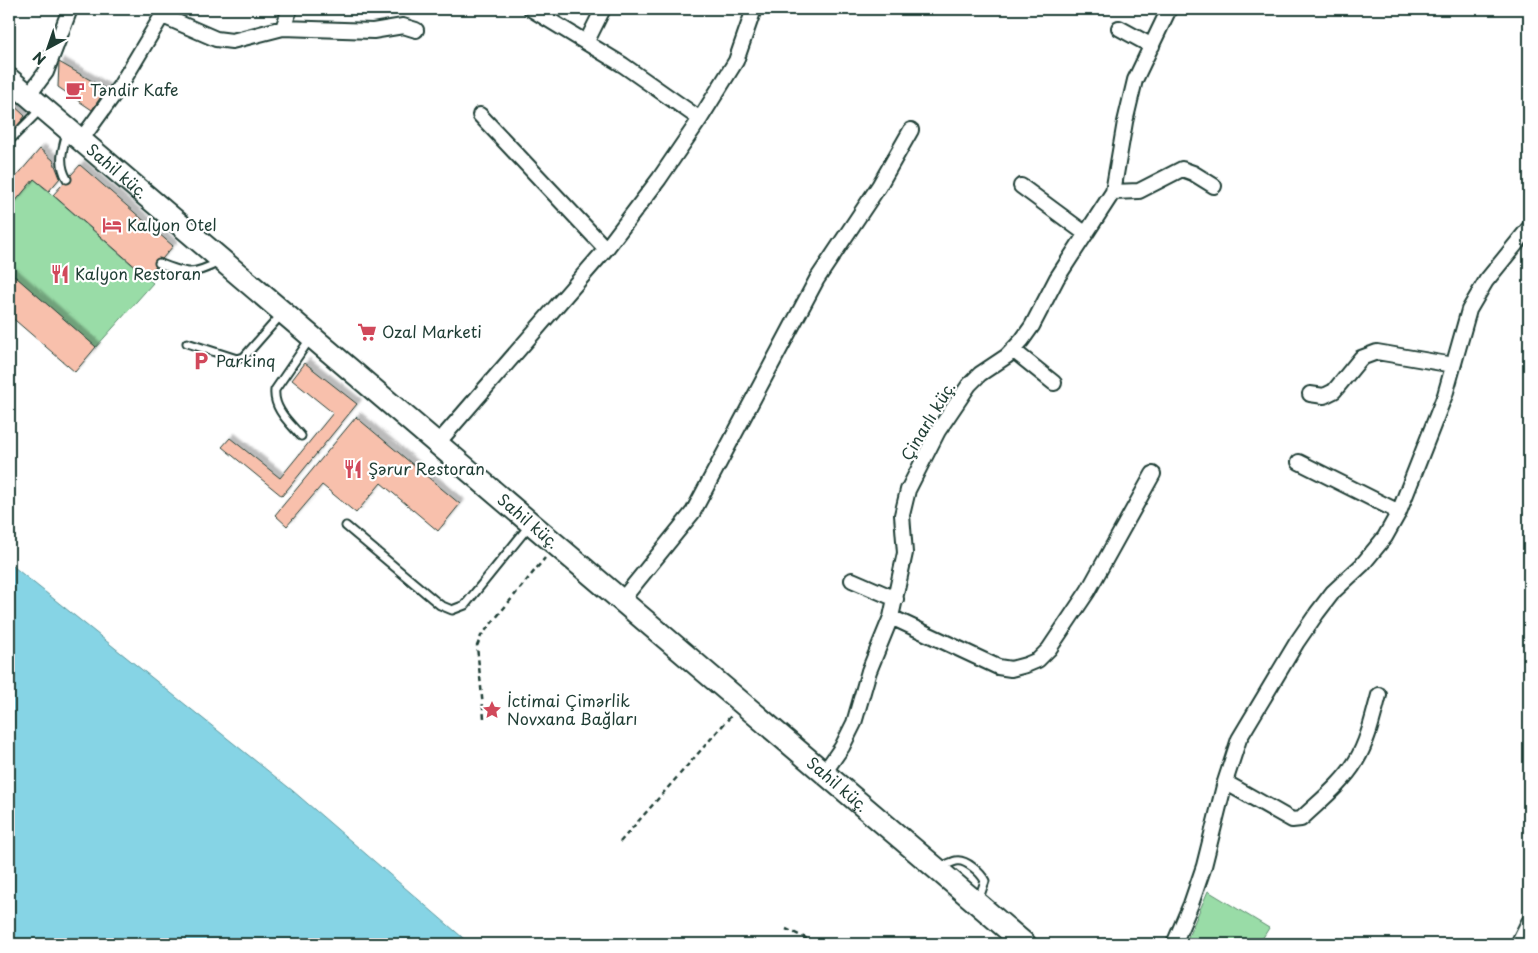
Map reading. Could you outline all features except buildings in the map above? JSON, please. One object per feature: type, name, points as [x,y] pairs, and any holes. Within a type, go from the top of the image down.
[{"type":"main road","name":"Sahil küç.","points":[[9,79],[1025,944]]},
{"type":"street","points":[[35,102],[70,9]]},
{"type":"street","points":[[283,28],[290,9]]},
{"type":"street","points":[[530,9],[587,42],[700,119]]},
{"type":"street","points":[[587,42],[603,9]]},
{"type":"street","points":[[437,444],[606,249],[700,119],[736,61],[754,9]]},
{"type":"street","name":"Çinarlı küç.","points":[[824,773],[842,747],[854,723],[869,671],[891,617],[904,553],[902,516],[908,490],[938,432],[969,385],[980,374],[1013,350],[1032,326],[1056,278],[1113,192],[1128,105],[1135,80],[1169,9]]},
{"type":"street","points":[[74,135],[120,86],[165,12],[216,39],[232,41],[283,28],[373,31],[403,26],[416,30]]},
{"type":"street","points":[[1119,28],[1152,46]]},
{"type":"street","points":[[480,115],[606,249]]},
{"type":"street","points":[[621,601],[693,512],[817,279],[879,186],[911,130]]},
{"type":"street","points":[[1113,192],[1139,191],[1182,169],[1193,172],[1214,186]]},
{"type":"street","points":[[1021,186],[1086,234]]},
{"type":"street","points":[[1174,944],[1191,904],[1204,866],[1225,782],[1240,739],[1297,642],[1333,592],[1362,565],[1385,538],[1399,512],[1445,395],[1469,310],[1486,281],[1529,228]]},
{"type":"street","points":[[1013,350],[1054,383]]},
{"type":"street","points":[[1310,394],[1324,396],[1334,391],[1361,358],[1377,352],[1453,365]]},
{"type":"street","points":[[1299,462],[1399,512]]},
{"type":"street","points":[[891,617],[998,667],[1011,669],[1038,660],[1049,648],[1088,591],[1153,474]]},
{"type":"street","points":[[852,580],[896,599]]},
{"type":"street","points":[[1225,782],[1292,820],[1301,819],[1341,780],[1356,761],[1367,737],[1379,695]]},
{"type":"street","points":[[1518,944],[1529,922]]},
{"type":"lane","points":[[9,141],[35,102]]},
{"type":"lane","points":[[67,179],[61,169],[61,155],[74,135]]},
{"type":"lane","points":[[159,263],[183,272],[193,273],[222,261]]},
{"type":"lane","points":[[187,343],[238,359],[244,357],[283,313]]},
{"type":"lane","points":[[301,436],[276,405],[274,398],[275,390],[311,336]]},
{"type":"lane","points":[[346,526],[440,605],[452,610],[465,606],[531,523]]},
{"type":"path","points":[[484,718],[477,646],[479,641],[556,545]]},
{"type":"path","points":[[620,842],[742,703]]},
{"type":"path","points":[[786,928],[819,944]]},
{"type":"green space","points":[[34,179],[153,283],[96,347],[9,271],[9,209]]},
{"type":"green space","points":[[1208,891],[1269,928],[1259,944],[1185,944]]},
{"type":"water","points":[[9,563],[293,791],[470,944],[9,944]]},
{"type":"place","name":"Təndir Kafe","points":[[75,90]]},
{"type":"place","name":"Kalyon Otel","points":[[112,225]]},
{"type":"place","name":"Kalyon Restoran","points":[[60,274]]},
{"type":"place","name":"Ozal Marketi","points":[[367,332]]},
{"type":"place","name":"Parkinq","points":[[201,361]]},
{"type":"place","name":"Şərur Restoran","points":[[353,469]]},
{"type":"place","name":"İctimai Çimərlik Novxana Bağları","points":[[492,710]]}]
